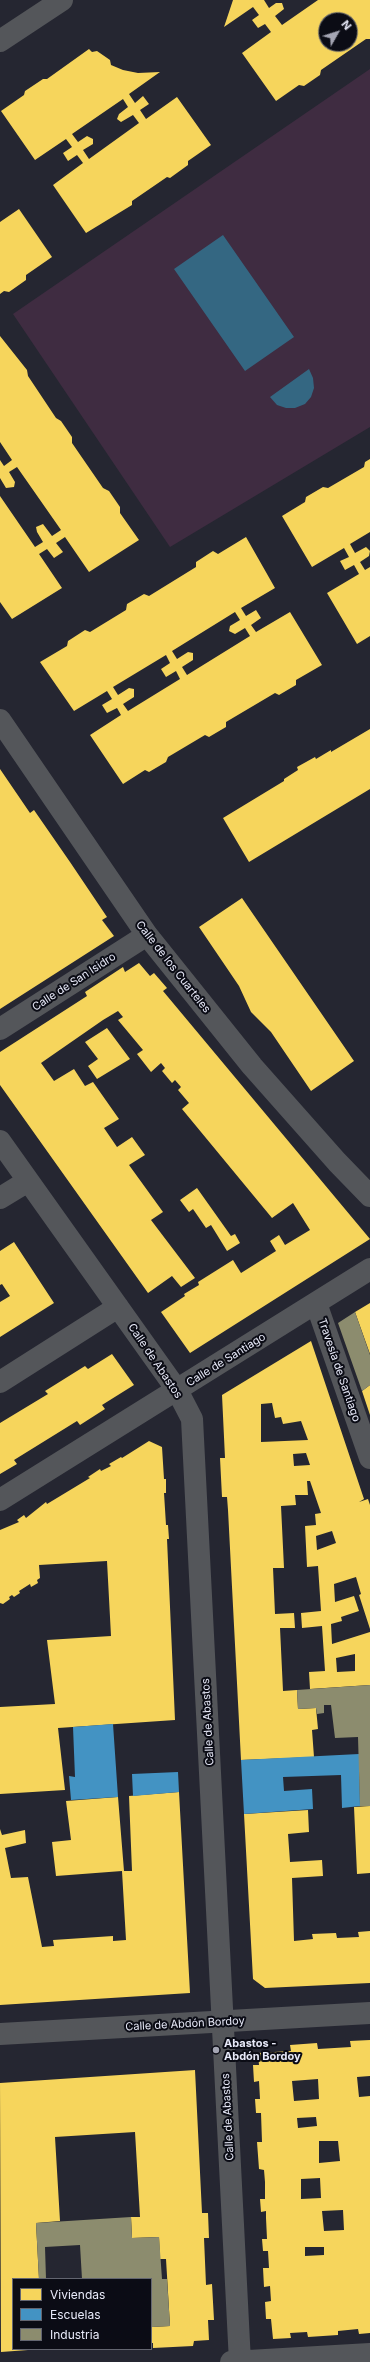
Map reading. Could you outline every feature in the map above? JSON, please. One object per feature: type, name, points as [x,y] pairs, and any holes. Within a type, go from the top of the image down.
[{"type":"street","points":[[0,41],[62,0]]},
{"type":"street","name":"Calle de los Cuarteles","points":[[0,720],[147,935],[252,1066],[337,1162],[370,1196]]},
{"type":"street","name":"Calle de San Isidro","points":[[0,1029],[147,935]]},
{"type":"street","name":"Calle de Abastos","points":[[0,1141],[178,1390],[192,1419],[224,2022],[240,2362]]},
{"type":"street","points":[[0,1198],[28,1181]]},
{"type":"street","name":"Calle de Santiago","points":[[0,1500],[370,1269]]},
{"type":"street","name":"Travesía de Santiago","points":[[316,1303],[370,1458]]},
{"type":"street","points":[[0,1382],[118,1307]]},
{"type":"street","name":"Calle de Abdón Bordoy","points":[[0,2034],[370,2013]]},
{"type":"street","points":[[230,2362],[370,2354]]},
{"type":"shaded area","points":[[370,69],[370,427],[170,547],[13,314]]},
{"type":"water","points":[[223,235],[294,337],[245,371],[174,269]]},
{"type":"water","points":[[309,369],[313,378],[314,388],[311,397],[305,404],[295,408],[286,408],[277,405],[270,397]]},
{"type":"building: Viviendas","points":[[233,0],[264,0],[269,8],[276,3],[282,3],[284,9],[275,16],[282,25],[318,0],[370,0],[370,39],[366,39],[358,45],[358,12],[318,12],[318,52],[347,52],[321,70],[320,75],[304,86],[299,85],[276,101],[242,53],[271,32],[265,24],[258,28],[252,20],[259,15],[253,7],[224,27]]},
{"type":"building: Viviendas","points":[[89,49],[92,52],[97,51],[110,60],[111,65],[123,70],[138,73],[160,72],[129,94],[135,103],[143,96],[149,104],[140,110],[146,119],[177,97],[211,145],[188,161],[188,165],[170,178],[167,177],[132,201],[132,205],[86,233],[53,185],[83,163],[77,155],[68,161],[63,153],[72,147],[66,139],[35,160],[1,111],[24,95],[25,91],[43,79],[47,79]],"holes":[[[123,99],[128,107],[119,114],[117,119],[121,122],[133,115],[139,123],[89,159],[83,150],[93,144],[93,139],[87,136],[78,142],[72,134]]]},
{"type":"building: Viviendas","points":[[19,209],[52,257],[26,275],[26,280],[9,292],[4,291],[0,294],[0,222]]},
{"type":"building: Viviendas","points":[[0,336],[27,370],[28,376],[56,418],[61,421],[72,437],[72,443],[103,488],[109,491],[120,507],[120,513],[139,540],[89,572],[65,537],[56,543],[63,552],[54,558],[47,549],[39,554],[62,588],[12,619],[0,602],[0,496],[35,547],[43,542],[37,532],[36,527],[43,524],[52,536],[61,530],[17,467],[9,472],[15,482],[14,487],[6,488],[0,478],[0,460],[4,466],[12,460],[0,442]]},
{"type":"building: Viviendas","points":[[370,459],[370,532],[350,544],[355,553],[366,547],[370,551],[369,556],[360,562],[365,570],[370,567],[370,636],[357,644],[327,593],[359,574],[354,565],[345,570],[340,561],[349,557],[344,548],[312,567],[282,516],[305,502],[306,497],[323,487],[328,488],[364,467],[365,462]]},
{"type":"building: Viviendas","points":[[246,537],[275,588],[241,608],[246,616],[256,610],[261,618],[251,625],[256,632],[290,612],[322,665],[296,680],[296,685],[279,695],[275,693],[226,722],[226,727],[209,737],[205,735],[168,757],[166,762],[149,772],[145,770],[123,784],[90,735],[121,715],[117,708],[107,713],[102,705],[112,699],[107,691],[74,711],[40,662],[67,646],[68,641],[85,630],[90,632],[126,610],[127,604],[144,594],[149,596],[196,567],[196,562],[213,551],[218,554]],"holes":[[[235,612],[240,620],[230,626],[229,631],[235,634],[245,628],[250,636],[187,675],[182,667],[193,660],[193,653],[188,652],[177,659],[172,651]],[[166,655],[170,663],[161,669],[166,677],[176,671],[180,679],[128,711],[123,704],[134,697],[134,689],[129,688],[118,695],[113,687]]]},
{"type":"building: Viviendas","points":[[370,729],[370,789],[249,862],[223,818],[284,781],[284,779],[298,770],[297,767],[315,757],[316,759],[331,750],[331,752]]},
{"type":"building: Viviendas","points":[[0,769],[30,813],[34,810],[70,862],[107,917],[102,920],[114,936],[0,1009]]},
{"type":"building: Viviendas","points":[[242,898],[354,1061],[311,1091],[271,1032],[251,1012],[239,986],[199,927]]},
{"type":"building: Viviendas","points":[[139,963],[150,976],[154,973],[167,988],[163,991],[370,1239],[190,1353],[161,1312],[185,1296],[184,1294],[199,1285],[198,1282],[233,1260],[241,1273],[276,1251],[270,1241],[279,1235],[285,1245],[310,1230],[293,1203],[272,1218],[182,1109],[189,1103],[178,1090],[181,1087],[175,1080],[172,1083],[162,1071],[165,1068],[161,1063],[151,1072],[137,1054],[143,1050],[118,1020],[123,1017],[118,1011],[103,1020],[41,1063],[54,1081],[74,1069],[85,1086],[93,1082],[119,1119],[104,1128],[117,1147],[132,1137],[145,1155],[129,1165],[163,1212],[151,1220],[195,1278],[181,1287],[172,1276],[148,1293],[0,1085],[0,1052],[87,996],[85,992],[123,967],[125,972]]},
{"type":"building: Viviendas","points":[[107,1028],[130,1059],[97,1079],[88,1066],[98,1059],[85,1042]]},
{"type":"building: Viviendas","points":[[197,1188],[231,1236],[235,1234],[240,1243],[227,1251],[211,1225],[206,1228],[193,1209],[189,1212],[180,1200]]},
{"type":"building: Viviendas","points":[[14,1242],[54,1303],[0,1337],[0,1302],[10,1296],[2,1284],[0,1285],[0,1251]]},
{"type":"building: Viviendas","points":[[370,1303],[370,1354],[355,1312]]},
{"type":"building: Viviendas","points":[[311,1341],[364,1499],[359,1502],[368,1499],[370,1505],[370,1629],[359,1595],[361,1594],[356,1577],[334,1584],[335,1602],[354,1596],[359,1611],[341,1617],[342,1621],[331,1624],[332,1644],[370,1632],[370,1685],[310,1689],[309,1672],[325,1671],[322,1626],[302,1628],[301,1613],[321,1611],[318,1566],[307,1567],[305,1526],[316,1525],[315,1514],[321,1513],[310,1481],[307,1481],[308,1495],[295,1495],[296,1505],[281,1506],[284,1568],[273,1568],[275,1614],[294,1613],[295,1628],[280,1628],[283,1691],[297,1690],[298,1709],[316,1708],[318,1729],[312,1730],[314,1757],[241,1760],[228,1510],[227,1497],[222,1497],[220,1458],[225,1458],[222,1395]],"holes":[[[272,1403],[275,1418],[281,1417],[283,1424],[301,1421],[308,1440],[261,1442],[261,1404]],[[306,1453],[310,1465],[294,1466],[293,1454]],[[332,1531],[336,1543],[317,1550],[316,1536]],[[355,1654],[355,1671],[337,1672],[336,1658]]]},
{"type":"building: Viviendas","points":[[112,1354],[134,1385],[102,1405],[105,1409],[80,1425],[77,1421],[14,1460],[17,1464],[0,1474],[0,1423],[48,1394],[45,1391],[85,1366],[88,1369]]},
{"type":"building: Viviendas","points":[[370,1385],[370,1415],[362,1391]]},
{"type":"building: Viviendas","points":[[149,1441],[162,1447],[164,1479],[166,1479],[166,1493],[164,1493],[166,1525],[168,1525],[169,1539],[167,1539],[175,1720],[58,1728],[65,1790],[0,1794],[0,1707],[55,1704],[47,1640],[111,1636],[107,1561],[39,1565],[40,1578],[37,1580],[38,1583],[31,1587],[30,1584],[19,1591],[20,1593],[14,1597],[12,1595],[9,1597],[10,1599],[3,1604],[0,1603],[0,1530],[19,1522],[17,1520],[24,1515],[26,1518],[46,1502],[47,1504],[90,1478],[88,1477],[100,1469],[101,1471],[111,1466],[109,1464],[121,1457],[122,1458]]},
{"type":"building: Viviendas","points":[[179,1792],[190,1993],[0,2005],[0,1829],[2,1835],[25,1830],[26,1843],[5,1848],[11,1878],[28,1877],[42,1947],[54,1946],[53,1940],[113,1936],[113,1941],[126,1940],[122,1871],[56,1876],[52,1842],[71,1840],[66,1801],[118,1797],[124,1871],[132,1871],[129,1796]]},
{"type":"building: Viviendas","points":[[370,1806],[370,1873],[357,1874],[354,1807]]},
{"type":"building: Viviendas","points":[[308,1810],[309,1832],[288,1834],[290,1862],[322,1860],[323,1876],[292,1878],[294,1941],[313,1939],[312,1934],[336,1933],[337,1938],[359,1937],[358,1932],[370,1931],[370,1983],[265,1988],[253,1979],[244,1814]]},
{"type":"building: Viviendas","points":[[370,2040],[370,2076],[357,2077],[359,2097],[370,2096],[370,2333],[359,2334],[358,2329],[338,2331],[338,2335],[308,2337],[307,2332],[290,2333],[291,2338],[273,2339],[271,2319],[266,2319],[265,2302],[271,2301],[270,2286],[264,2287],[263,2268],[269,2268],[268,2251],[263,2251],[262,2239],[267,2239],[266,2211],[261,2212],[260,2199],[265,2199],[265,2182],[264,2170],[259,2169],[257,2142],[262,2142],[261,2113],[256,2113],[255,2099],[260,2099],[259,2081],[254,2082],[253,2065],[259,2065],[258,2053],[291,2051],[290,2045],[317,2043],[318,2049],[351,2047],[350,2041]],"holes":[[[318,2079],[319,2099],[294,2101],[292,2081]],[[316,2117],[317,2126],[298,2128],[297,2118]],[[319,2141],[338,2141],[340,2161],[319,2163]],[[320,2178],[321,2198],[301,2199],[301,2179]],[[343,2210],[344,2230],[324,2231],[322,2211]],[[305,2247],[324,2247],[324,2255],[305,2256]]]},
{"type":"building: Viviendas","points":[[195,2070],[202,2213],[208,2213],[209,2238],[204,2238],[206,2285],[212,2284],[214,2320],[208,2320],[209,2340],[194,2341],[193,2346],[153,2348],[152,2327],[170,2326],[166,2259],[160,2259],[159,2237],[132,2238],[131,2217],[140,2217],[135,2132],[55,2137],[60,2221],[36,2223],[39,2278],[12,2278],[12,2350],[28,2350],[1,2352],[0,2083]]},
{"type":"building: Escuelas","points":[[113,1724],[118,1797],[71,1800],[69,1776],[75,1777],[73,1727]]},
{"type":"building: Escuelas","points":[[359,1754],[360,1806],[342,1808],[341,1775],[283,1777],[284,1791],[312,1789],[313,1809],[244,1814],[241,1760]]},
{"type":"building: Escuelas","points":[[178,1772],[179,1792],[133,1796],[132,1774]]},
{"type":"building: Industria","points":[[355,1312],[370,1355],[370,1385],[362,1391],[338,1323]]},
{"type":"building: Industria","points":[[370,1685],[370,1806],[360,1806],[358,1737],[335,1738],[331,1705],[324,1705],[324,1713],[317,1714],[316,1708],[298,1709],[297,1690]]},
{"type":"building: Industria","points":[[131,2217],[132,2238],[159,2237],[162,2279],[167,2279],[170,2326],[152,2327],[152,2278],[82,2278],[80,2245],[45,2247],[46,2278],[39,2278],[36,2223]]},
{"type":"place","name":"Abastos - Abdón Bordoy","points":[[216,2050]]}]
